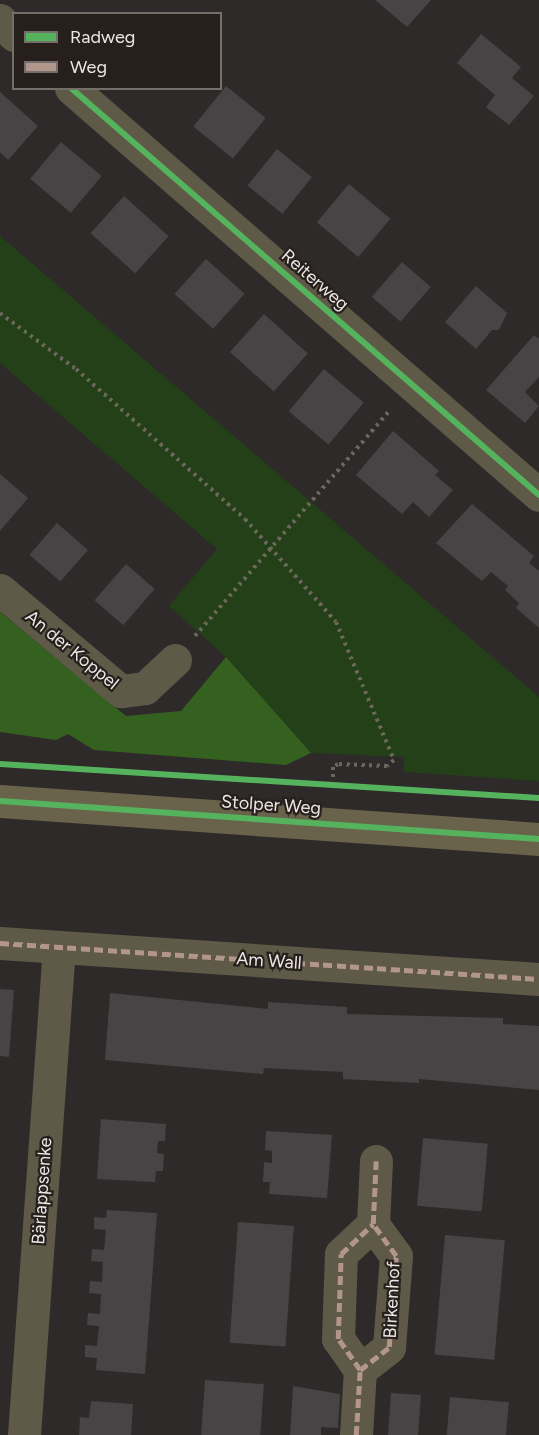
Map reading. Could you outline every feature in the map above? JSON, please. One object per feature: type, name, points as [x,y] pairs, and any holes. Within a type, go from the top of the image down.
[{"type":"street","points":[[0,20],[12,33]]},
{"type":"street","name":"Reiterweg","points":[[72,90],[539,495]]},
{"type":"street","name":"An der Koppel","points":[[0,590],[122,691],[145,688],[176,660]]},
{"type":"street","name":"Stolper Weg","points":[[0,801],[539,839]]},
{"type":"street","name":"Am Wall","points":[[0,943],[539,979]]},
{"type":"street","name":"Bärlappsenke","points":[[24,1435],[59,947]]},
{"type":"street","points":[[356,1435],[360,1370],[338,1339],[341,1254],[373,1224],[376,1161]]},
{"type":"street","name":"Birkenhof","points":[[360,1370],[389,1347],[396,1256],[373,1224]]},
{"type":"path","points":[[0,313],[126,412],[245,519],[336,622],[394,753],[394,760],[387,766],[338,764],[333,767],[333,783]]},
{"type":"path","points":[[176,660],[412,384]]},
{"type":"green space","points":[[0,236],[539,697],[539,781],[404,772],[404,757],[311,753],[226,657],[169,606],[217,549],[0,363]]},
{"type":"green space","points":[[0,612],[126,716],[181,711],[226,657],[311,753],[286,765],[94,750],[68,734],[56,740],[0,732]]},
{"type":"building","points":[[375,0],[431,0],[407,27]]},
{"type":"building","points":[[481,34],[521,67],[512,78],[534,96],[509,125],[486,107],[495,95],[457,63]]},
{"type":"building","points":[[226,86],[266,118],[233,159],[193,126]]},
{"type":"building","points":[[0,92],[38,126],[8,160],[0,152]]},
{"type":"building","points":[[61,142],[102,176],[71,213],[30,179]]},
{"type":"building","points":[[277,149],[312,177],[282,214],[247,186]]},
{"type":"building","points":[[349,184],[390,219],[358,257],[317,222]]},
{"type":"building","points":[[124,196],[169,236],[135,273],[91,233]]},
{"type":"building","points":[[206,259],[245,294],[213,329],[175,294]]},
{"type":"building","points":[[402,262],[431,287],[401,322],[372,297]]},
{"type":"building","points":[[476,286],[507,313],[499,330],[492,330],[476,349],[445,322]]},
{"type":"building","points":[[264,314],[308,353],[274,391],[230,352]]},
{"type":"building","points":[[534,335],[539,339],[539,377],[525,392],[539,406],[525,423],[486,390]]},
{"type":"building","points":[[324,369],[364,402],[328,445],[289,411]]},
{"type":"building","points":[[393,431],[439,471],[435,475],[453,490],[429,517],[413,502],[402,514],[356,475]]},
{"type":"building","points":[[0,474],[28,498],[0,531]]},
{"type":"building","points":[[472,504],[534,556],[529,563],[539,571],[539,628],[516,608],[519,603],[505,590],[508,586],[491,572],[482,581],[436,543]]},
{"type":"building","points":[[57,523],[88,550],[60,582],[29,555]]},
{"type":"building","points":[[126,564],[155,589],[123,625],[95,600]]},
{"type":"building","points":[[0,989],[14,990],[9,1057],[0,1056]]},
{"type":"building","points":[[110,993],[268,1009],[268,1002],[347,1007],[347,1014],[503,1018],[503,1024],[539,1026],[539,1090],[419,1079],[419,1083],[343,1079],[343,1072],[264,1068],[263,1074],[105,1060]]},
{"type":"building","points":[[101,1119],[166,1124],[165,1141],[158,1141],[157,1153],[164,1154],[163,1171],[156,1171],[155,1182],[97,1179]]},
{"type":"building","points":[[266,1131],[332,1135],[327,1198],[269,1194],[270,1182],[263,1182],[264,1162],[272,1163],[272,1151],[265,1150]]},
{"type":"building","points":[[423,1138],[488,1144],[482,1211],[417,1206]]},
{"type":"building","points":[[107,1210],[157,1213],[145,1374],[96,1370],[97,1358],[85,1357],[85,1345],[97,1346],[99,1326],[87,1325],[88,1313],[100,1314],[101,1294],[89,1293],[90,1281],[102,1282],[103,1262],[91,1261],[92,1249],[104,1250],[106,1230],[94,1229],[94,1217],[106,1218]]},
{"type":"building","points":[[238,1222],[294,1226],[285,1347],[230,1343]]},
{"type":"building","points":[[445,1235],[505,1240],[494,1360],[435,1355]]},
{"type":"building","points":[[205,1380],[264,1384],[260,1435],[201,1435]]},
{"type":"building","points":[[293,1386],[340,1394],[338,1428],[321,1427],[321,1435],[290,1435]]},
{"type":"building","points":[[391,1393],[421,1395],[418,1435],[388,1435]]},
{"type":"building","points":[[450,1397],[509,1402],[506,1435],[447,1435]]},
{"type":"building","points":[[91,1401],[133,1404],[131,1435],[79,1435],[80,1417],[89,1418]]},
{"type":"marked path","points":[[0,943],[539,979]]},
{"type":"marked path","points":[[356,1435],[360,1370],[389,1347],[396,1256],[373,1224],[376,1161]]},
{"type":"marked path","points":[[360,1370],[338,1339],[341,1254],[373,1224]]},
{"type":"cycle path","points":[[73,90],[539,495]]},
{"type":"cycle path","points":[[0,764],[539,798]]},
{"type":"cycle path","points":[[0,801],[539,839]]}]
